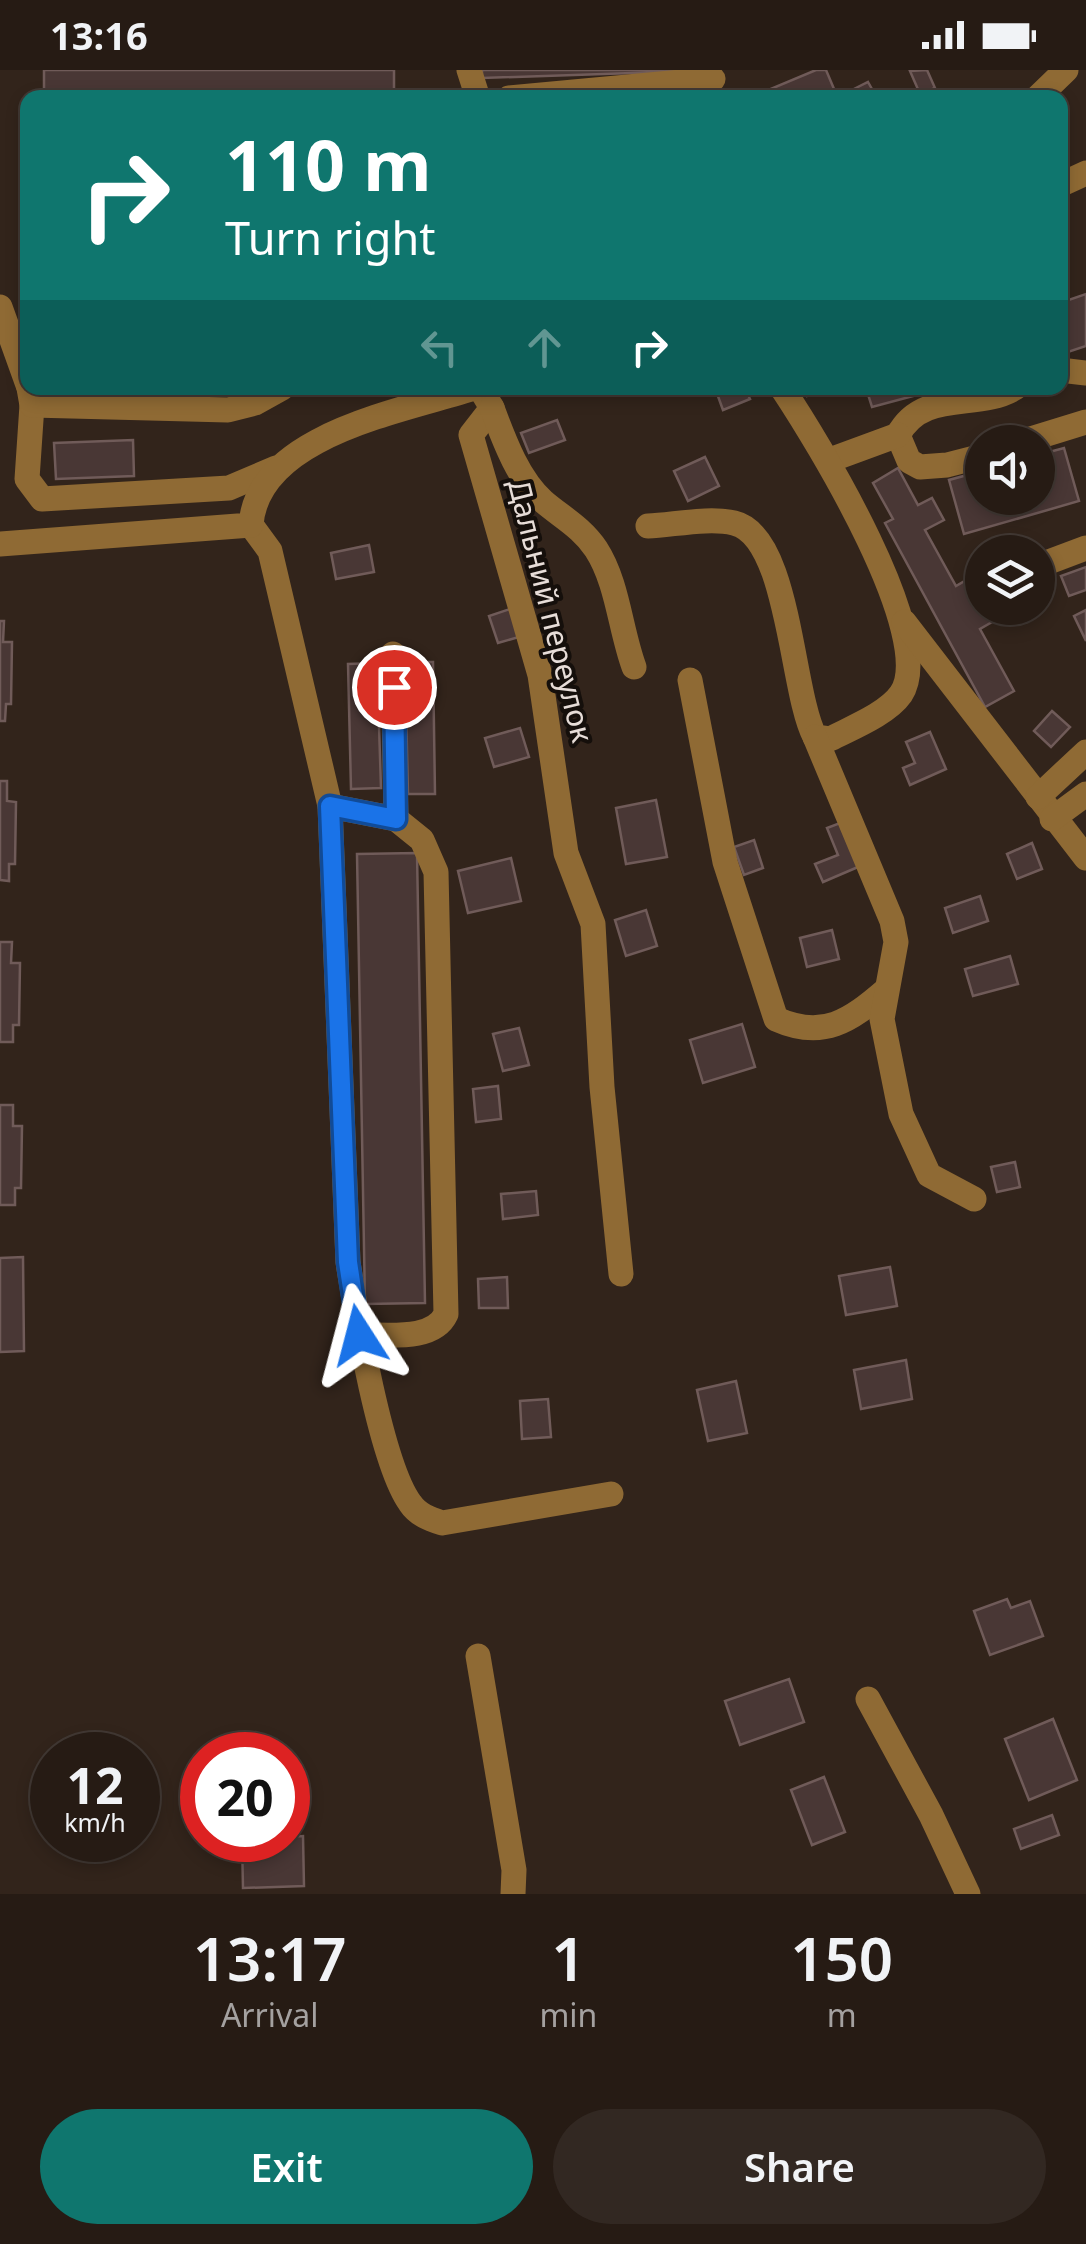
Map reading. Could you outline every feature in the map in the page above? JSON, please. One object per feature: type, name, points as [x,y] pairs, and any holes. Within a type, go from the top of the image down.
[{"type":"street","points":[[1045,90],[1066,70]]},
{"type":"street","points":[[612,90],[714,82]]},
{"type":"street","points":[[0,307],[20,364]]},
{"type":"street","points":[[30,395],[26,479],[42,498],[229,488],[276,468]]},
{"type":"street","points":[[63,395],[228,410],[269,395]]},
{"type":"street","points":[[478,395],[340,432],[297,450],[276,468],[252,505],[251,526],[270,551],[330,806],[348,1262],[359,1335],[391,1457],[409,1502],[425,1518],[442,1524],[611,1494]]},
{"type":"street","name":"Дальний переулок","points":[[482,395],[472,435],[540,675],[566,854],[594,924],[602,1087],[621,1274]]},
{"type":"street","points":[[483,395],[526,480],[544,502],[571,520],[596,550],[613,590],[620,630],[634,667]]},
{"type":"street","points":[[787,395],[830,460],[904,622],[1086,858]]},
{"type":"street","points":[[830,460],[898,434],[920,411],[967,397],[988,400],[999,395]]},
{"type":"street","points":[[1055,432],[1086,422]]},
{"type":"street","points":[[898,434],[909,462],[920,467],[965,459]]},
{"type":"street","points":[[648,526],[736,523],[749,532],[771,563],[788,616],[796,676],[815,737],[892,921],[896,942],[882,1019],[901,1114],[929,1175],[974,1198]]},
{"type":"street","points":[[0,544],[251,526]]},
{"type":"street","points":[[1055,560],[1086,548]]},
{"type":"street","points":[[815,737],[830,739],[900,696],[910,671],[904,622]]},
{"type":"street","points":[[394,654],[396,819]]},
{"type":"street","points":[[690,680],[725,862],[776,1018],[796,1028],[831,1028],[857,1016],[886,990]]},
{"type":"street","points":[[1045,808],[1086,752]]},
{"type":"street","points":[[1045,808],[1086,794]]},
{"type":"street","points":[[330,806],[396,819],[422,840],[436,872],[446,1314],[441,1325],[428,1332],[359,1335]]},
{"type":"street","points":[[478,1656],[514,1870],[513,1894]]},
{"type":"street","points":[[868,1700],[932,1815],[968,1894]]},
{"type":"building","points":[[44,70],[394,70],[394,90],[44,90]]},
{"type":"building","points":[[482,70],[691,70],[691,71],[482,78]]},
{"type":"building","points":[[816,70],[826,70],[834,89],[832,90],[768,90]]},
{"type":"building","points":[[927,70],[935,88],[918,90],[910,71]]},
{"type":"building","points":[[868,82],[872,90],[852,90]]},
{"type":"building","points":[[1086,294],[1086,346],[1068,352],[1068,300]]},
{"type":"building","points":[[718,395],[748,395],[750,399],[723,410]]},
{"type":"building","points":[[868,395],[917,395],[872,407]]},
{"type":"building","points":[[557,420],[565,440],[529,453],[521,433]]},
{"type":"building","points":[[133,440],[134,476],[56,479],[54,443]]},
{"type":"building","points":[[1064,448],[1079,501],[1055,508],[1055,450]]},
{"type":"building","points":[[705,457],[719,486],[688,501],[674,471]]},
{"type":"building","points":[[898,468],[918,505],[932,498],[944,520],[925,530],[956,586],[965,581],[965,625],[987,625],[980,629],[1014,691],[985,707],[885,523],[893,519],[873,483]]},
{"type":"building","points":[[965,476],[965,515],[1030,515],[964,534],[949,480]]},
{"type":"building","points":[[369,545],[374,572],[336,579],[331,553]]},
{"type":"building","points":[[1086,567],[1086,590],[1069,596],[1061,576]]},
{"type":"building","points":[[510,609],[519,637],[498,643],[489,616]]},
{"type":"building","points":[[1086,610],[1086,641],[1074,616]]},
{"type":"building","points":[[0,621],[4,621],[3,642],[12,642],[11,704],[6,704],[5,721],[0,721]]},
{"type":"building","points":[[405,662],[433,662],[435,794],[408,794]]},
{"type":"building","points":[[377,663],[381,788],[351,789],[348,664]]},
{"type":"building","points":[[1052,711],[1070,727],[1051,747],[1034,731]]},
{"type":"building","points":[[520,728],[529,757],[494,767],[485,738]]},
{"type":"building","points":[[930,732],[946,769],[910,785],[903,768],[915,763],[906,742]]},
{"type":"building","points":[[0,781],[7,781],[7,801],[16,802],[15,864],[9,864],[9,881],[0,880]]},
{"type":"building","points":[[656,800],[667,857],[626,864],[616,808]]},
{"type":"building","points":[[840,823],[858,867],[823,882],[815,864],[838,855],[827,828]]},
{"type":"building","points":[[754,840],[763,868],[744,875],[734,847]]},
{"type":"building","points":[[1032,843],[1042,869],[1017,879],[1007,854]]},
{"type":"building","points":[[417,853],[425,1303],[365,1304],[357,854]]},
{"type":"building","points":[[511,858],[521,901],[468,913],[458,871]]},
{"type":"building","points":[[980,896],[988,921],[953,933],[945,908]]},
{"type":"building","points":[[646,910],[657,946],[626,956],[615,920]]},
{"type":"building","points":[[832,930],[839,959],[807,967],[800,938]]},
{"type":"building","points":[[0,942],[12,942],[11,963],[20,963],[19,1025],[13,1025],[13,1042],[0,1042]]},
{"type":"building","points":[[1010,956],[1018,984],[973,996],[965,969]]},
{"type":"building","points":[[742,1024],[755,1067],[703,1083],[690,1040]]},
{"type":"building","points":[[519,1028],[529,1065],[503,1071],[493,1034]]},
{"type":"building","points":[[498,1086],[501,1119],[476,1122],[473,1089]]},
{"type":"building","points":[[0,1105],[13,1105],[13,1126],[22,1126],[21,1188],[15,1188],[15,1205],[0,1205]]},
{"type":"building","points":[[1015,1162],[1020,1187],[997,1192],[991,1167]]},
{"type":"building","points":[[536,1191],[538,1215],[503,1219],[501,1194]]},
{"type":"building","points":[[23,1257],[24,1351],[0,1352],[0,1258]]},
{"type":"building","points":[[890,1267],[897,1306],[846,1315],[839,1276]]},
{"type":"building","points":[[507,1277],[508,1308],[479,1308],[478,1279]]},
{"type":"building","points":[[906,1360],[912,1399],[861,1409],[854,1370]]},
{"type":"building","points":[[736,1381],[747,1433],[708,1441],[697,1390]]},
{"type":"building","points":[[548,1399],[551,1437],[522,1439],[520,1401]]},
{"type":"building","points":[[1007,1599],[1011,1608],[1030,1601],[1043,1636],[990,1655],[974,1611]]},
{"type":"building","points":[[789,1679],[804,1722],[740,1745],[725,1701]]},
{"type":"building","points":[[1053,1719],[1077,1780],[1029,1800],[1005,1739]]},
{"type":"building","points":[[824,1777],[845,1832],[812,1845],[791,1790]]},
{"type":"building","points":[[1052,1815],[1059,1835],[1021,1849],[1014,1829]]},
{"type":"building","points":[[242,1862],[304,1862],[304,1886],[243,1888]]},
{"type":"route","points":[[359,1335],[348,1262],[330,806],[396,819],[394,687]]}]
